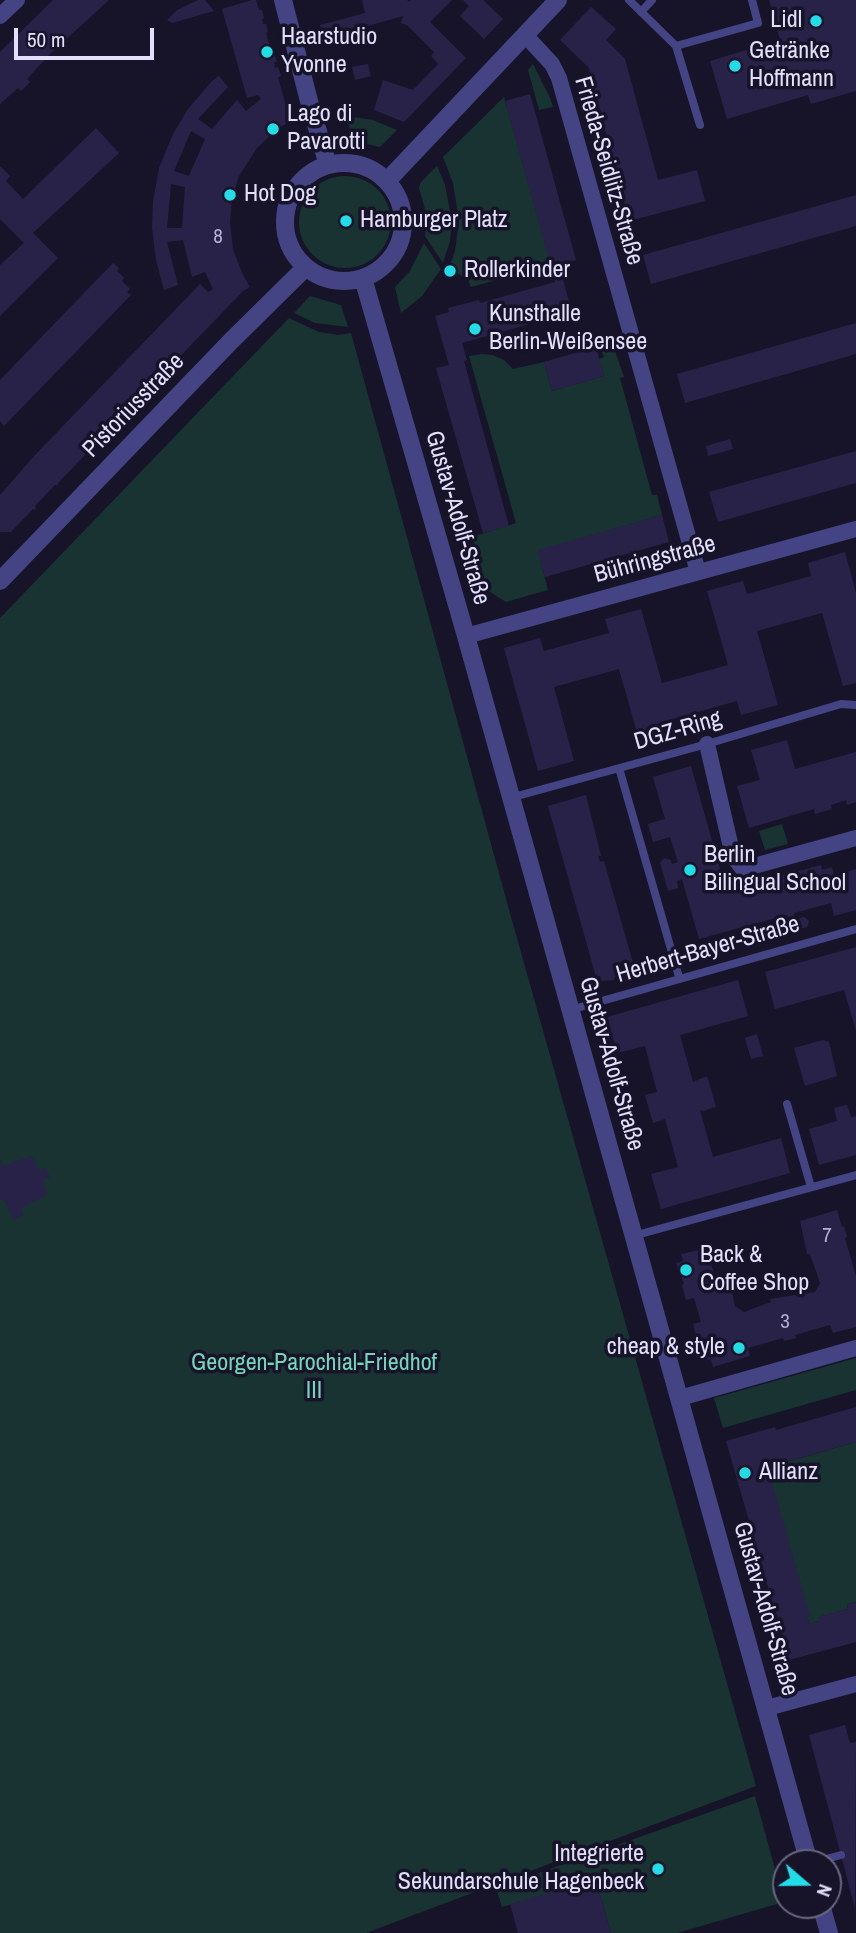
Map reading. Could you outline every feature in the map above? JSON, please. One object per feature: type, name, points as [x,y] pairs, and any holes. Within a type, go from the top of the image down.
[{"type":"street","points":[[0,16],[17,0]]},
{"type":"street","points":[[283,0],[328,165]]},
{"type":"street","points":[[387,181],[558,0]]},
{"type":"street","name":"Frieda-Seidlitz-Straße","points":[[525,35],[552,64],[559,78],[698,572]]},
{"type":"street","points":[[354,163],[372,169],[387,181],[398,197],[404,215],[396,252],[383,267],[363,278],[348,281],[329,279],[306,267],[294,253],[285,229],[288,203],[301,181],[328,165],[354,163]]},
{"type":"street","name":"Pistoriusstraße","points":[[0,581],[306,267]]},
{"type":"street","name":"Gustav-Adolf-Straße","points":[[363,278],[806,1849]]},
{"type":"street","name":"Bühringstraße","points":[[466,636],[856,529]]},
{"type":"street","points":[[707,744],[733,856],[743,869],[856,838]]},
{"type":"street","points":[[680,1398],[856,1348]]},
{"type":"street","points":[[768,1708],[856,1684]]},
{"type":"lane","points":[[629,0],[676,46],[700,125]]},
{"type":"lane","points":[[641,12],[652,0]]},
{"type":"lane","points":[[676,46],[758,23],[751,0]]},
{"type":"lane","name":"DGZ-Ring","points":[[510,798],[841,704],[856,705]]},
{"type":"lane","points":[[619,768],[679,977]]},
{"type":"lane","name":"Herbert-Bayer-Straße","points":[[570,1010],[856,929]]},
{"type":"lane","points":[[787,1104],[811,1188]]},
{"type":"lane","points":[[634,1236],[856,1175]]},
{"type":"green space","points":[[533,64],[553,107],[539,110],[528,70]]},
{"type":"green space","points":[[504,97],[551,265],[471,287],[468,280],[449,268],[455,251],[459,221],[453,183],[443,157]]},
{"type":"green space","points":[[346,116],[373,120],[397,130],[380,147],[353,141]]},
{"type":"green space","points":[[437,166],[445,185],[452,222],[450,241],[443,263],[425,236],[427,216],[419,188],[421,182]]},
{"type":"green space","points":[[345,176],[363,179],[378,189],[388,204],[391,222],[388,240],[378,255],[363,265],[345,268],[327,265],[312,255],[302,240],[299,222],[302,204],[312,189],[327,179]]},
{"type":"green space","points":[[424,243],[441,269],[422,296],[401,313],[395,287],[410,271]]},
{"type":"green space","points":[[310,296],[341,305],[348,327],[315,323],[294,313]]},
{"type":"green space","name":"Georgen-Parochial-Friedhof III","points":[[289,318],[319,332],[338,335],[351,333],[511,917],[756,1786],[366,1933],[0,1933],[0,618]]},
{"type":"green space","points":[[614,348],[624,377],[620,378],[652,495],[657,495],[662,515],[538,551],[548,590],[506,602],[487,590],[472,537],[516,523],[469,356],[493,355],[504,360],[513,369],[544,362],[552,391],[604,376],[599,359],[604,357],[601,350]]},
{"type":"green space","points":[[782,824],[788,844],[765,850],[759,831]]},
{"type":"green space","points":[[856,1358],[856,1390],[723,1428],[714,1398]]},
{"type":"green space","points":[[856,1442],[856,1602],[847,1604],[848,1609],[819,1617],[820,1621],[809,1624],[762,1462],[773,1459],[776,1465]]},
{"type":"green space","name":"Integrierte Sekundarschule Hagenbeck","points":[[755,1796],[772,1858],[772,1905],[677,1933],[611,1933],[596,1880],[502,1907],[496,1888]]},
{"type":"building","points":[[53,0],[109,0],[51,53],[27,79],[30,82],[21,91],[18,88],[0,104],[0,52]]},
{"type":"building","points":[[198,0],[205,0],[214,11],[172,23],[167,20],[177,10]]},
{"type":"building","points":[[256,0],[259,10],[262,10],[263,24],[266,24],[272,54],[274,53],[277,62],[274,62],[275,68],[278,67],[286,106],[293,120],[277,129],[257,148],[239,176],[232,197],[230,222],[233,249],[250,287],[243,291],[58,485],[55,485],[35,506],[36,510],[33,509],[11,532],[0,532],[0,495],[35,455],[200,284],[208,292],[213,289],[205,272],[192,277],[183,240],[167,242],[178,285],[164,290],[156,260],[152,228],[153,201],[159,168],[173,134],[188,109],[219,76],[228,87],[198,119],[212,129],[237,100],[246,111],[261,99],[258,95],[247,98],[222,9]],"holes":[[[191,131],[205,139],[189,176],[174,171]],[[171,184],[185,187],[182,228],[167,228]]]},
{"type":"building","points":[[362,0],[452,0],[430,22],[466,58],[404,122],[374,110],[383,80],[413,90],[438,64],[431,56],[434,52],[407,25],[401,23],[403,16],[364,27],[353,27],[354,32],[325,40],[320,25],[365,13]]},
{"type":"building","points":[[463,0],[483,0],[503,19],[484,39],[460,16],[469,6]]},
{"type":"building","points":[[769,0],[856,0],[856,91],[811,104],[808,95],[727,119],[710,61],[780,40]]},
{"type":"building","points":[[591,7],[616,29],[606,40],[625,59],[658,180],[697,170],[705,201],[629,221],[589,68],[560,40]]},
{"type":"building","points":[[368,64],[371,76],[355,80],[352,67]]},
{"type":"building","points":[[530,94],[576,260],[559,265],[572,312],[462,343],[467,360],[464,361],[509,526],[483,533],[436,368],[449,365],[435,316],[449,312],[448,308],[479,300],[480,303],[555,282],[505,101]]},
{"type":"building","points":[[96,128],[119,153],[33,233],[58,258],[0,316],[0,265],[24,243],[0,219],[0,166],[10,176],[6,181],[23,199]]},
{"type":"building","points":[[856,195],[856,226],[651,284],[643,255]]},
{"type":"building","points":[[113,263],[119,268],[117,271],[124,278],[122,281],[130,289],[127,292],[131,295],[4,426],[0,421],[0,380]]},
{"type":"building","points":[[856,323],[856,354],[685,403],[677,374]]},
{"type":"building","points":[[596,347],[604,376],[552,391],[544,362]]},
{"type":"building","points":[[730,439],[733,449],[708,456],[706,446]]},
{"type":"building","points":[[856,451],[856,483],[718,522],[709,492]]},
{"type":"building","points":[[662,515],[669,542],[545,577],[537,550]]},
{"type":"building","points":[[845,552],[856,593],[856,683],[843,686],[822,613],[757,631],[778,705],[741,715],[737,701],[673,719],[676,733],[640,743],[619,669],[554,687],[574,761],[538,771],[504,648],[540,638],[544,651],[609,633],[605,619],[641,609],[662,683],[728,665],[707,591],[743,581],[747,594],[811,576],[808,563]]},
{"type":"building","points":[[787,740],[795,769],[856,752],[856,802],[847,805],[846,800],[831,805],[832,809],[815,814],[814,809],[749,828],[737,786],[760,780],[751,750]]},
{"type":"building","points":[[691,766],[713,844],[717,843],[719,849],[715,851],[726,891],[821,865],[822,870],[832,867],[834,876],[856,869],[856,910],[834,916],[831,903],[794,913],[795,919],[804,917],[809,921],[807,927],[767,938],[764,928],[789,921],[787,915],[699,939],[682,879],[677,881],[678,888],[668,891],[660,863],[664,858],[671,860],[672,864],[678,862],[670,837],[653,842],[648,824],[665,819],[653,777]]},
{"type":"building","points":[[586,795],[601,856],[598,856],[600,862],[604,861],[634,966],[630,967],[632,972],[620,979],[619,976],[614,980],[601,981],[600,976],[596,977],[548,806]]},
{"type":"building","points":[[856,947],[856,1031],[844,990],[775,1009],[765,972]]},
{"type":"building","points":[[738,980],[748,1016],[680,1035],[693,1082],[707,1076],[716,1107],[700,1110],[713,1157],[781,1138],[790,1173],[661,1209],[651,1174],[678,1167],[665,1119],[653,1123],[645,1095],[657,1092],[645,1046],[617,1053],[607,1017]]},
{"type":"building","points":[[757,1034],[763,1056],[751,1059],[745,1038]]},
{"type":"building","points":[[823,1040],[829,1042],[837,1076],[805,1086],[794,1048]]},
{"type":"building","points":[[847,1105],[851,1117],[856,1116],[856,1155],[819,1165],[809,1129],[837,1121],[834,1108]]},
{"type":"building","points":[[32,1156],[39,1170],[46,1168],[50,1178],[43,1179],[47,1195],[21,1208],[24,1215],[13,1220],[5,1202],[0,1198],[0,1158],[3,1166]]},
{"type":"building","points":[[837,1210],[842,1227],[844,1226],[856,1276],[856,1327],[833,1333],[830,1325],[795,1335],[796,1338],[784,1341],[783,1338],[748,1348],[750,1356],[713,1367],[711,1359],[703,1361],[693,1324],[701,1322],[694,1298],[686,1300],[682,1285],[684,1284],[676,1263],[683,1261],[681,1254],[699,1250],[700,1256],[708,1254],[719,1290],[731,1287],[735,1306],[744,1312],[771,1302],[770,1299],[815,1292],[820,1283],[810,1254],[807,1254],[800,1221]]},
{"type":"building","points":[[856,1407],[856,1442],[775,1465],[773,1459],[762,1462],[765,1469],[768,1468],[810,1616],[807,1617],[809,1624],[820,1621],[818,1617],[848,1609],[847,1604],[856,1602],[856,1642],[789,1660],[726,1441]]},
{"type":"building","points":[[845,1725],[850,1743],[856,1742],[855,1908],[842,1859],[842,1849],[839,1849],[809,1735]]},
{"type":"building","points":[[596,1880],[611,1933],[518,1933],[510,1904]]},
{"type":"place","name":"Lidl","points":[[816,21]]},
{"type":"place","name":"Haarstudio Yvonne","points":[[267,52]]},
{"type":"place","name":"Getränke Hoffmann","points":[[735,66]]},
{"type":"place","name":"Lago di Pavarotti","points":[[273,129]]},
{"type":"place","name":"Hot Dog","points":[[230,195]]},
{"type":"place","name":"Hamburger Platz","points":[[346,221]]},
{"type":"place","name":"Rollerkinder","points":[[450,271]]},
{"type":"place","name":"Kunsthalle Berlin-Weißensee","points":[[475,329]]},
{"type":"place","name":"Berlin Bilingual School","points":[[690,870]]},
{"type":"place","name":"Back & Coffee Shop","points":[[686,1270]]},
{"type":"place","name":"cheap & style","points":[[739,1348]]},
{"type":"place","name":"Allianz","points":[[745,1473]]},
{"type":"place","name":"Integrierte Sekundarschule Hagenbeck","points":[[658,1869]]}]
